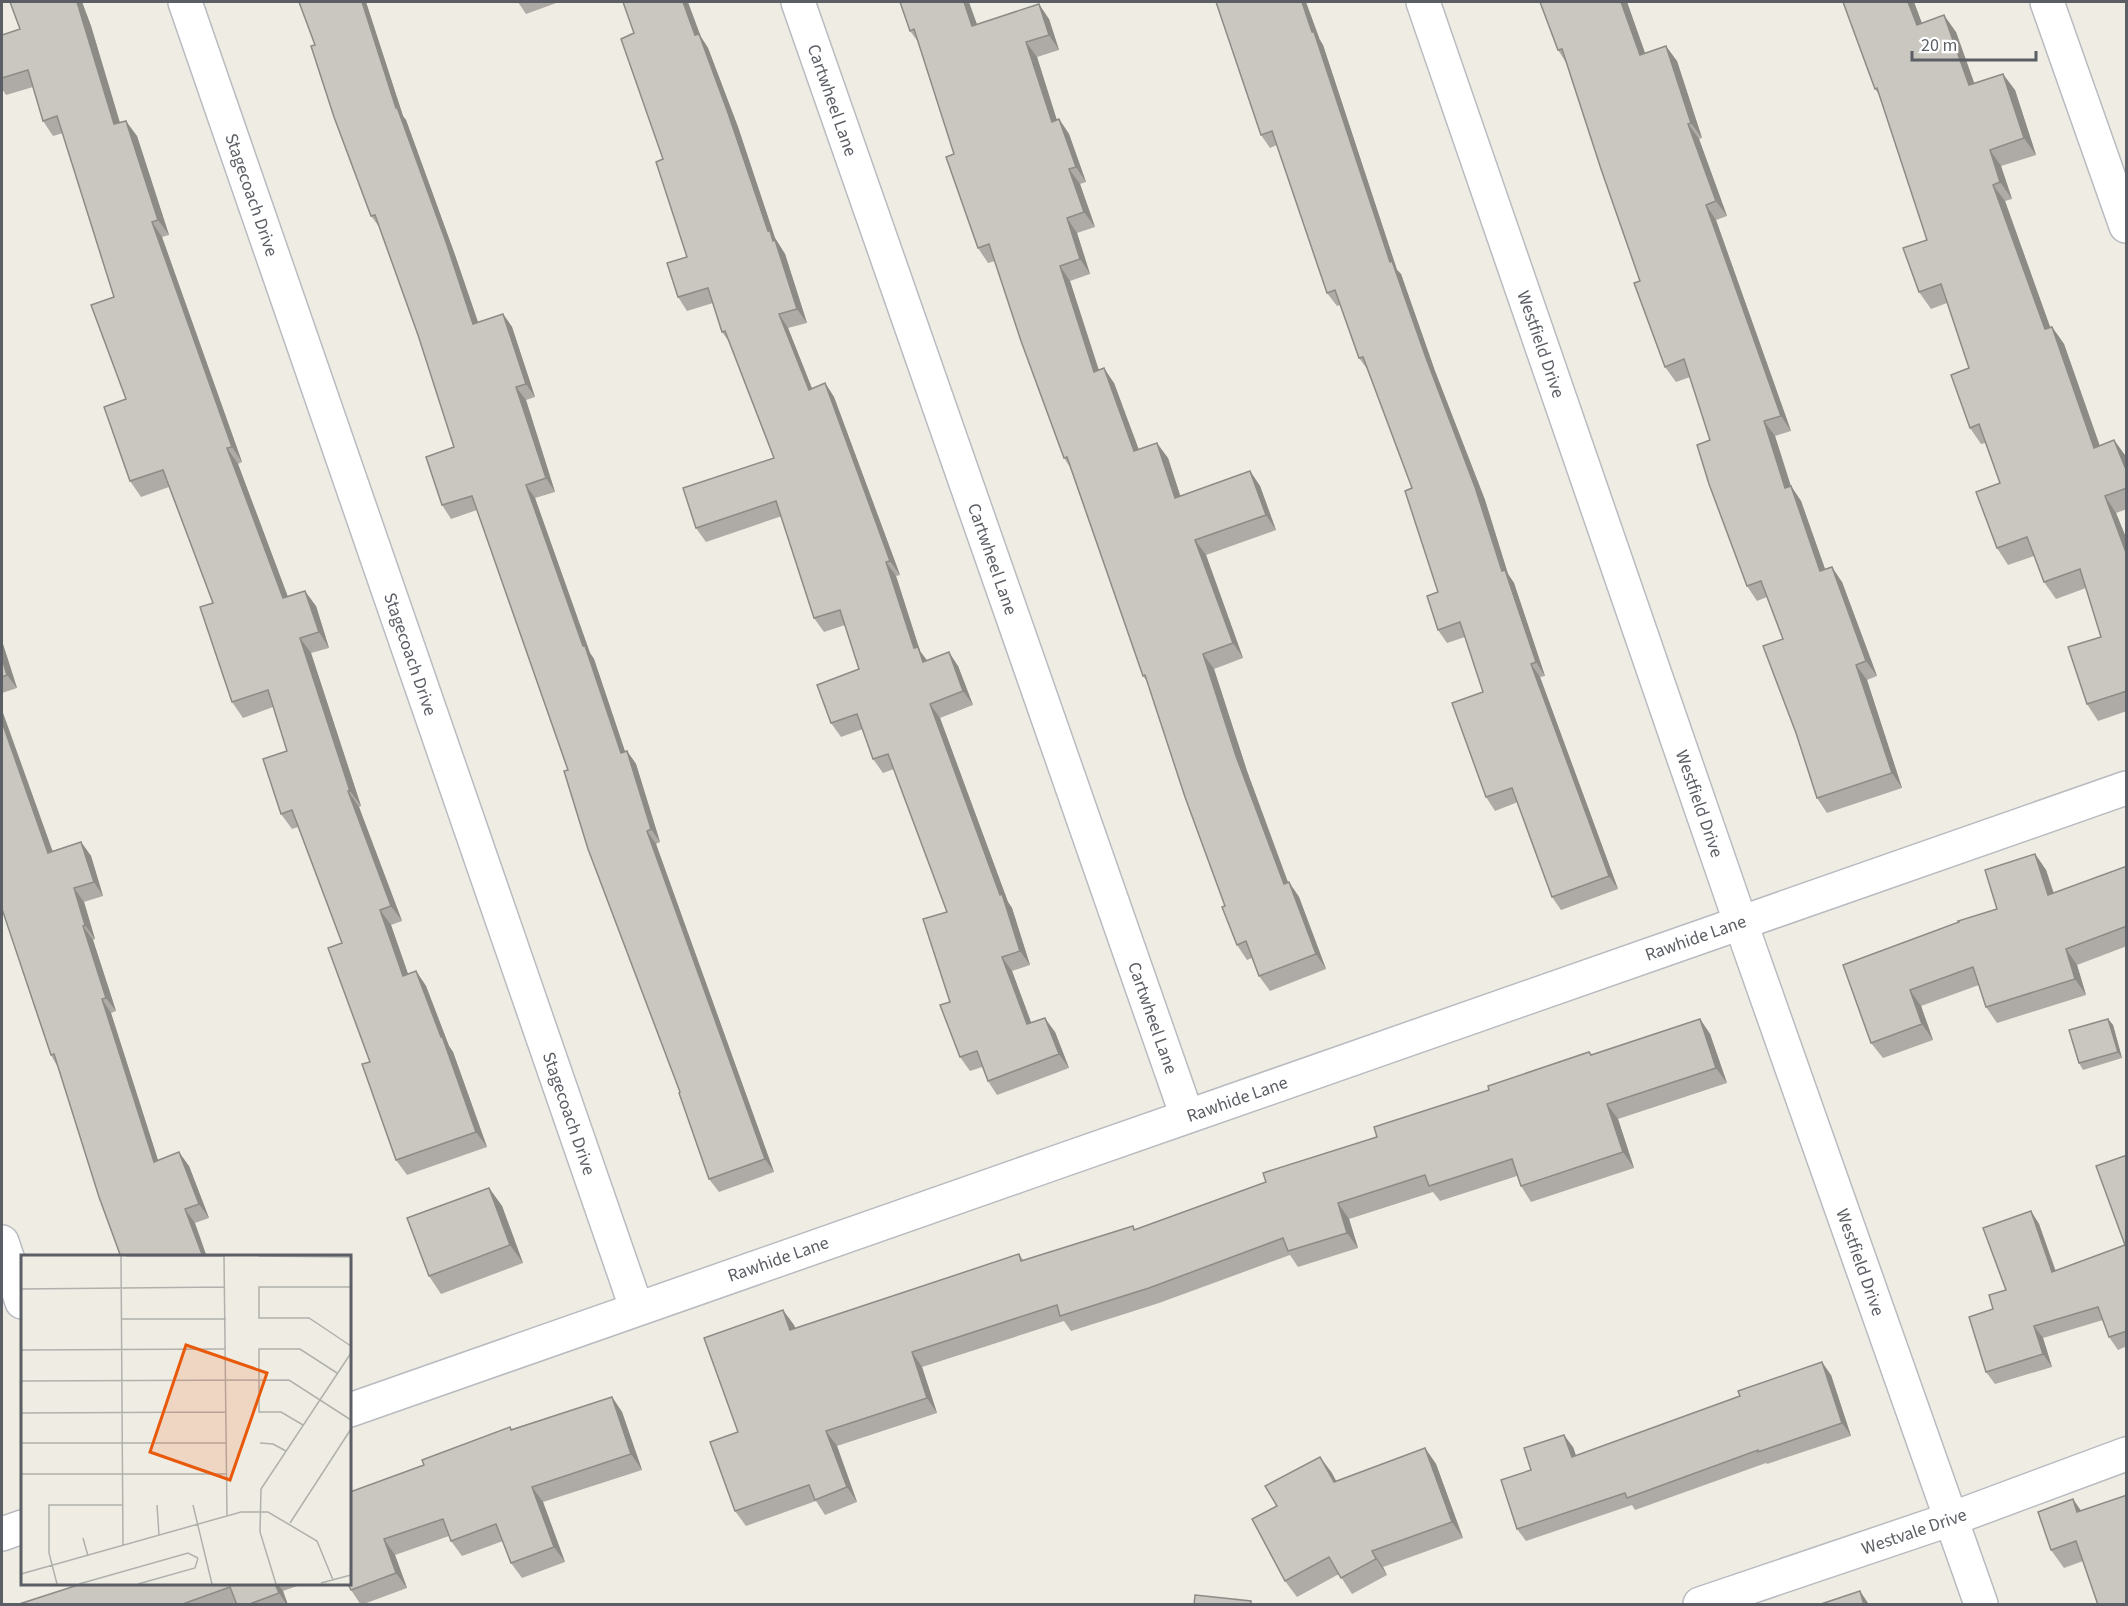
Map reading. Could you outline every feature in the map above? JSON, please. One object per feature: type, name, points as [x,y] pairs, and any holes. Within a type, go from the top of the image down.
[{"type":"street","name":"Stagecoach Drive","points":[[185,2],[636,1307]]},
{"type":"street","name":"Cartwheel Lane","points":[[798,2],[1187,1116]]},
{"type":"street","name":"Westfield Drive","points":[[1423,2],[1740,921],[1981,1605]]},
{"type":"street","points":[[2047,2],[2127,226]]},
{"type":"street","name":"Rawhide Lane","points":[[351,1410],[636,1307],[2127,788]]},
{"type":"street","points":[[2,1242],[21,1299]]},
{"type":"street","name":"Westvale Drive","points":[[1700,1605],[1951,1519],[2127,1455]]},
{"type":"street","points":[[2,1534],[21,1527]]},
{"type":"building","points":[[10,2],[77,2],[114,124],[126,121],[158,220],[152,222],[232,447],[227,448],[283,598],[305,591],[319,632],[300,638],[350,791],[348,791],[391,906],[380,910],[403,976],[416,971],[476,1132],[396,1160],[362,1064],[370,1062],[328,948],[342,943],[292,810],[281,814],[263,759],[287,751],[268,690],[232,702],[200,607],[213,603],[163,470],[130,481],[104,407],[126,399],[91,305],[114,297],[57,116],[43,121],[28,70],[2,78],[2,35],[20,29]]},
{"type":"building","points":[[299,2],[362,2],[396,108],[446,242],[473,324],[503,314],[526,384],[516,387],[546,478],[526,485],[583,646],[585,646],[621,753],[627,751],[651,829],[647,831],[765,1159],[709,1179],[680,1092],[588,849],[564,771],[568,770],[472,496],[442,505],[426,457],[454,447],[418,335],[375,215],[371,216],[334,117],[311,46],[315,45]]},
{"type":"building","points":[[623,2],[683,2],[695,35],[699,34],[768,231],[773,241],[775,240],[797,309],[779,314],[809,390],[825,383],[890,561],[886,562],[914,648],[918,647],[923,662],[949,652],[963,691],[930,704],[1000,895],[1002,894],[1020,951],[1002,957],[1027,1024],[1045,1018],[1059,1054],[988,1081],[977,1051],[960,1057],[940,1005],[950,1002],[923,919],[947,912],[888,754],[873,759],[857,714],[831,723],[817,685],[859,669],[840,610],[814,618],[776,501],[696,528],[683,488],[774,458],[725,331],[722,332],[708,288],[678,297],[667,263],[687,257],[656,162],[663,159],[621,39],[634,33]]},
{"type":"building","points":[[900,2],[964,2],[972,26],[1039,4],[1049,35],[1026,42],[1052,122],[1059,119],[1076,167],[1069,169],[1084,212],[1067,218],[1080,259],[1060,266],[1094,372],[1104,368],[1134,451],[1157,443],[1175,498],[1250,471],[1266,515],[1195,540],[1233,643],[1203,654],[1236,756],[1284,884],[1289,882],[1316,954],[1259,976],[1246,941],[1237,945],[1222,907],[1225,906],[1185,797],[1145,675],[1143,676],[1067,457],[1064,458],[1021,341],[989,244],[978,248],[946,157],[954,154],[914,29],[910,31]]},
{"type":"building","points":[[1216,2],[1302,2],[1390,262],[1392,261],[1475,487],[1502,571],[1505,570],[1536,662],[1531,664],[1609,876],[1552,897],[1512,788],[1486,797],[1452,703],[1483,692],[1460,622],[1438,630],[1427,596],[1438,592],[1405,491],[1412,488],[1363,357],[1359,358],[1335,290],[1327,293],[1272,131],[1261,135]]},
{"type":"building","points":[[1540,2],[1621,2],[1640,55],[1666,46],[1691,123],[1688,124],[1716,201],[1706,205],[1781,416],[1764,421],[1785,488],[1791,486],[1820,571],[1832,567],[1866,661],[1856,665],[1892,773],[1817,798],[1796,733],[1763,646],[1783,639],[1761,581],[1747,586],[1697,445],[1710,440],[1684,359],[1665,367],[1634,283],[1640,281],[1562,49],[1558,50]]},
{"type":"building","points":[[1843,2],[1908,2],[1917,25],[1944,15],[1969,85],[2003,74],[2024,138],[1990,150],[2000,182],[1993,185],[2045,329],[2052,327],[2094,448],[2114,440],[2127,472],[2127,488],[2105,496],[2127,555],[2127,691],[2087,704],[2068,647],[2101,637],[2080,569],[2044,582],[2027,537],[1997,548],[1976,492],[2000,483],[1979,424],[1970,428],[1951,375],[1969,368],[1941,284],[1919,292],[1903,248],[1927,240],[1877,88],[1875,89]]},
{"type":"building","points":[[2,658],[7,675],[2,677]]},
{"type":"building","points":[[2,722],[48,853],[81,842],[94,882],[74,888],[85,925],[83,926],[106,998],[102,999],[154,1162],[179,1152],[199,1204],[185,1209],[202,1255],[120,1255],[99,1197],[54,1054],[51,1055],[2,909]]},
{"type":"building","points":[[2035,854],[2048,895],[2127,866],[2127,926],[2066,949],[2075,979],[1986,1007],[1973,967],[1910,990],[1922,1024],[1871,1043],[1843,965],[1958,921],[1997,909],[1985,870]]},
{"type":"building","points":[[1700,1019],[1716,1068],[1607,1104],[1623,1152],[1521,1186],[1512,1159],[1429,1186],[1425,1175],[1338,1203],[1347,1233],[1288,1251],[1283,1238],[1149,1288],[1060,1316],[1057,1305],[912,1352],[927,1398],[826,1431],[847,1487],[815,1500],[809,1485],[735,1511],[710,1442],[738,1432],[704,1338],[783,1310],[790,1330],[1019,1254],[1021,1261],[1133,1226],[1134,1230],[1266,1182],[1263,1173],[1377,1137],[1374,1127],[1489,1090],[1488,1086],[1589,1052],[1591,1055]]},
{"type":"building","points":[[2108,1019],[2118,1052],[2079,1063],[2069,1030]]},
{"type":"building","points":[[2127,1155],[2127,1331],[2109,1337],[2098,1307],[2034,1326],[2043,1354],[1986,1372],[1969,1317],[1993,1309],[1989,1295],[2006,1290],[1983,1228],[2031,1211],[2052,1272],[2125,1245],[2096,1166]]},
{"type":"building","points":[[489,1188],[510,1245],[429,1276],[407,1218]]},
{"type":"building","points":[[1822,1362],[1842,1423],[1758,1452],[1758,1450],[1627,1498],[1625,1493],[1517,1529],[1501,1480],[1531,1470],[1524,1448],[1564,1435],[1572,1457],[1740,1396],[1738,1391]]},
{"type":"building","points":[[612,1397],[631,1454],[532,1487],[554,1547],[511,1563],[496,1524],[451,1541],[443,1519],[384,1539],[396,1573],[351,1590],[348,1585],[351,1585],[351,1492],[424,1465],[422,1460],[510,1427],[511,1430]]},
{"type":"building","points":[[1425,1448],[1452,1522],[1372,1551],[1376,1559],[1341,1578],[1329,1557],[1285,1581],[1252,1519],[1277,1506],[1265,1486],[1320,1457],[1334,1482]]},
{"type":"building","points":[[2127,1495],[2127,1605],[2098,1605],[2076,1541],[2051,1550],[2038,1512],[2073,1499],[2077,1512]]},
{"type":"building","points":[[78,1585],[275,1585],[279,1593],[247,1605],[237,1605],[230,1587],[180,1605],[16,1605]]},
{"type":"building","points":[[1860,1591],[1864,1605],[1818,1605]]},
{"type":"building","points":[[1195,1595],[1251,1601],[1251,1605],[1194,1605]]}]
